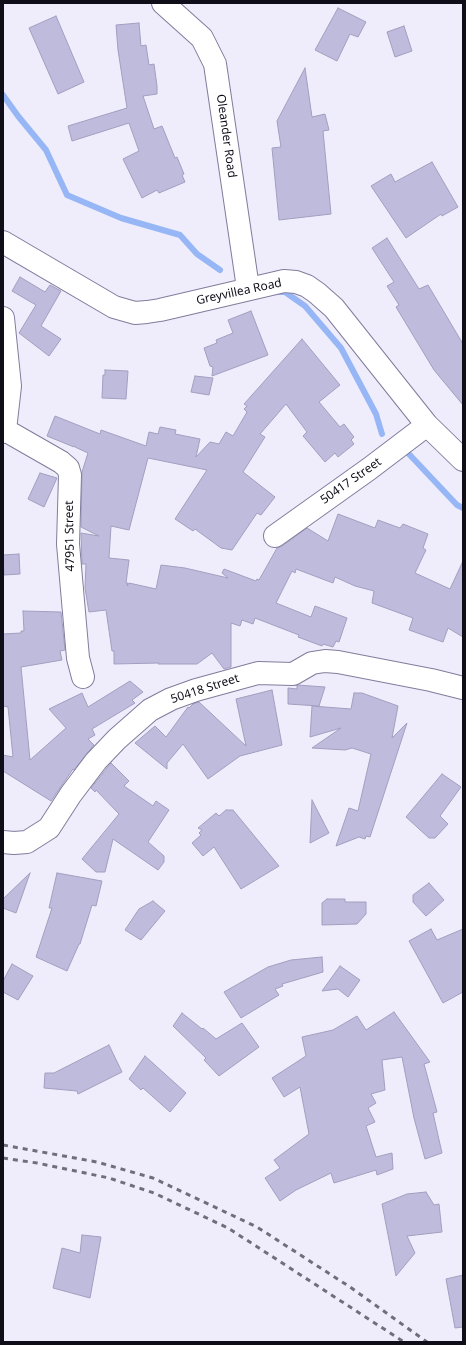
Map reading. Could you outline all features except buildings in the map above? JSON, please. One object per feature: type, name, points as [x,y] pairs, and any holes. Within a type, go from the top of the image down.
[{"type":"street","name":"Oleander Road","points":[[163,3],[202,38],[215,64],[248,288]]},
{"type":"street","name":"Greyvillea Road","points":[[3,242],[114,307],[134,312],[160,310],[248,288],[284,281],[296,282],[307,286],[334,308],[427,425],[463,460]]},
{"type":"street","points":[[3,318],[10,386],[4,431]]},
{"type":"street","name":"50417 Street","points":[[275,536],[369,469],[427,425]]},
{"type":"street","name":"47951 Street","points":[[4,431],[61,462],[68,468],[70,475],[68,544],[78,658],[83,677]]},
{"type":"street","name":"50418 Street","points":[[3,842],[27,842],[49,828],[71,794],[96,761],[117,739],[150,710],[189,692],[258,673],[293,674],[312,663],[325,662],[346,663],[463,688]]},
{"type":"waterway","points":[[3,95],[46,150],[67,195],[121,218],[180,235],[197,254],[220,270]]},
{"type":"waterway","points":[[278,292],[285,292],[305,306],[341,348],[376,414],[382,434]]},
{"type":"waterway","points":[[408,453],[457,505],[463,508]]},
{"type":"railway","points":[[3,1145],[97,1162],[153,1178],[257,1227],[350,1287],[427,1342]]},
{"type":"railway","points":[[3,1158],[37,1163],[109,1178],[154,1193],[228,1228],[404,1342]]}]
